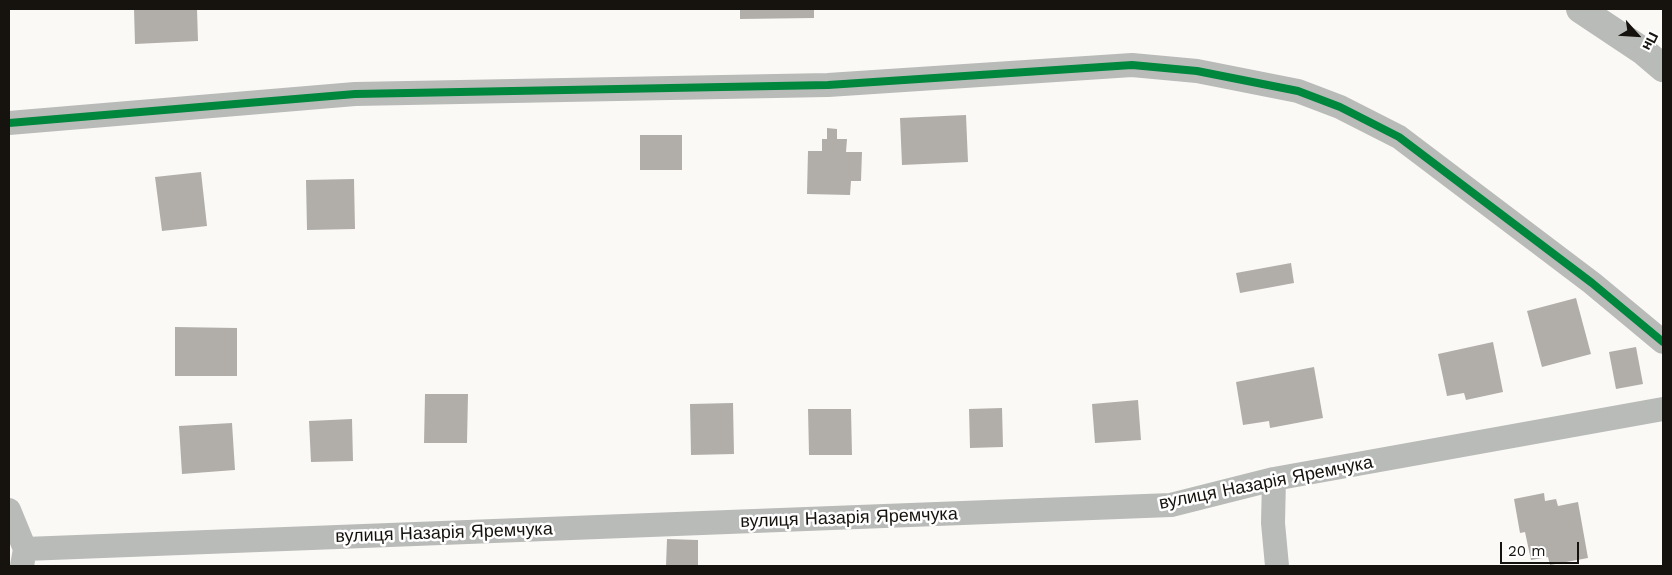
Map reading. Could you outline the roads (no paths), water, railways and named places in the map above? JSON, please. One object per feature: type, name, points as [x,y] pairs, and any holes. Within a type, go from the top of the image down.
[{"type":"street","points":[[1580,9],[1643,51],[1663,68]]},
{"type":"street","points":[[9,123],[355,94],[828,85],[1132,65],[1197,71],[1298,92],[1340,107],[1399,137],[1592,283],[1663,342]]},
{"type":"street","name":"вулиця Назарія Яремчука","points":[[23,558],[1171,505],[1274,479],[1663,409]]},
{"type":"street","points":[[1274,479],[1273,522],[1277,566]]},
{"type":"street","points":[[9,510],[23,558]]}]
